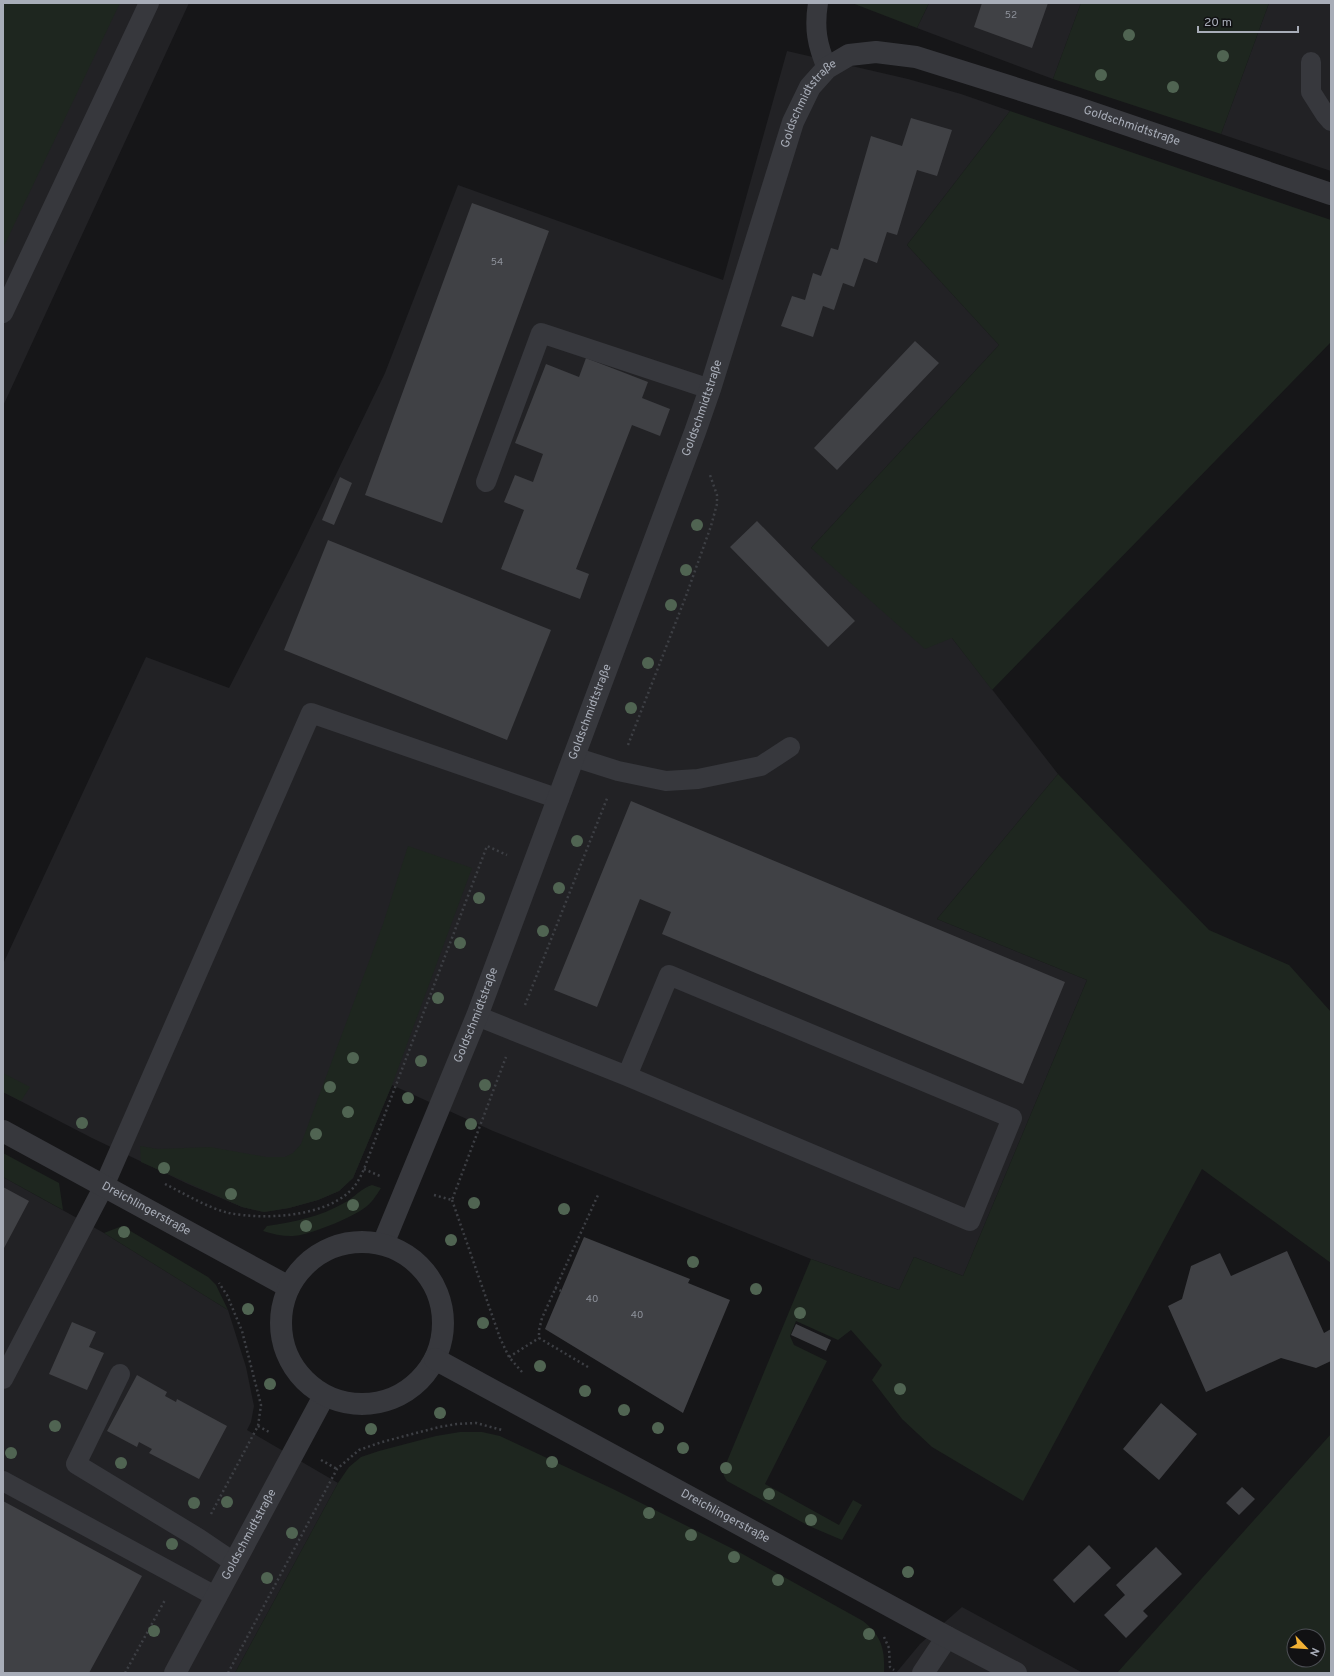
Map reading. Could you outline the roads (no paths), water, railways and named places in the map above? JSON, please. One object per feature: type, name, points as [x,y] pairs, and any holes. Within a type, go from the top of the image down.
[{"type":"street","name":"Goldschmidtstraße","points":[[383,1244],[477,1016],[534,867],[710,389],[793,122],[810,87],[826,68],[849,55],[876,52],[916,57],[1075,107],[1331,194]]},
{"type":"street","name":"Dreichlingerstraße","points":[[3,1131],[289,1287]]},
{"type":"street","points":[[356,1242],[383,1244],[405,1254],[423,1270],[436,1290],[442,1313],[442,1337],[435,1359],[420,1381],[399,1396],[375,1404],[349,1404],[324,1396],[304,1381],[289,1361],[281,1336],[281,1311],[289,1287],[306,1264],[329,1249],[356,1242]]},
{"type":"street","name":"Dreichlingerstraße","points":[[435,1359],[1016,1673]]},
{"type":"street","name":"Goldschmidtstraße","points":[[176,1673],[324,1396]]},
{"type":"street","points":[[923,1673],[947,1637]]},
{"type":"lane","points":[[3,313],[150,3]]},
{"type":"lane","points":[[818,3],[815,21],[818,49],[826,68]]},
{"type":"lane","points":[[1311,62],[1311,92],[1331,121]]},
{"type":"lane","points":[[486,482],[541,333],[710,389]]},
{"type":"lane","points":[[3,1379],[104,1186],[311,713],[559,799]]},
{"type":"lane","points":[[574,757],[618,771],[666,781],[698,779],[761,766],[790,747]]},
{"type":"lane","points":[[477,1016],[627,1076],[970,1221],[1012,1118],[669,975],[627,1076]]},
{"type":"lane","points":[[120,1374],[76,1464],[198,1538],[235,1563]]},
{"type":"lane","points":[[3,1481],[179,1575],[217,1597]]}]
